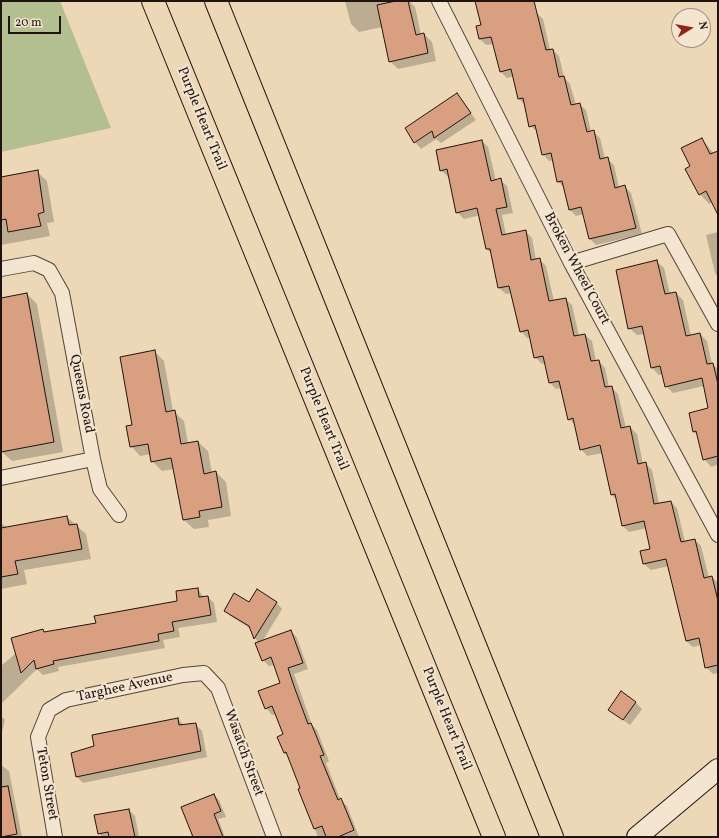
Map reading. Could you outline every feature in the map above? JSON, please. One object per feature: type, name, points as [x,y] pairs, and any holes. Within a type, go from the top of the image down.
[{"type":"highway","name":"Purple Heart Trail","points":[[153,1],[494,837]]},
{"type":"highway","points":[[216,1],[550,831]]},
{"type":"main road","points":[[637,837],[718,769]]},
{"type":"street","name":"Broken Wheel Court","points":[[438,1],[572,263],[718,535]]},
{"type":"street","points":[[572,263],[668,234],[718,324]]},
{"type":"street","name":"Queens Road","points":[[1,269],[34,263],[49,270],[62,293],[100,489],[119,515]]},
{"type":"street","points":[[1,478],[93,459]]},
{"type":"street","name":"Targhee Avenue","points":[[49,710],[66,700],[183,675],[204,673]]},
{"type":"street","name":"Wasatch Street","points":[[204,673],[218,688],[274,837]]},
{"type":"street","name":"Teton Street","points":[[49,710],[38,737],[55,837]]},
{"type":"green space","points":[[1,1],[60,1],[111,128],[1,152]]},
{"type":"building","points":[[396,1],[408,1],[416,35],[424,33],[428,53],[389,62],[377,5]]},
{"type":"building","points":[[475,1],[534,1],[546,50],[553,49],[559,77],[564,76],[571,105],[580,103],[587,132],[594,130],[600,159],[608,157],[615,188],[625,185],[636,228],[589,239],[581,207],[569,210],[562,181],[557,182],[551,153],[542,155],[535,125],[529,127],[523,98],[518,99],[511,69],[500,72],[491,37],[479,39],[476,26],[481,25]]},
{"type":"building","points":[[457,93],[471,113],[434,138],[432,131],[414,143],[405,128]]},
{"type":"building","points":[[702,138],[710,154],[718,151],[718,215],[706,191],[699,195],[685,169],[690,166],[681,148]]},
{"type":"building","points":[[482,140],[491,181],[501,178],[507,207],[496,209],[502,235],[526,230],[531,260],[540,258],[549,301],[566,298],[574,336],[585,334],[591,361],[599,360],[605,387],[612,386],[621,428],[630,426],[638,464],[646,462],[654,504],[671,501],[681,542],[695,539],[704,578],[712,576],[718,601],[718,665],[705,668],[699,638],[686,641],[666,559],[643,564],[640,551],[650,549],[644,521],[622,526],[615,494],[611,495],[600,445],[580,450],[573,418],[568,420],[559,381],[549,383],[543,356],[534,358],[528,330],[520,332],[509,286],[498,288],[490,249],[486,249],[477,208],[456,213],[447,169],[440,171],[436,150]]},
{"type":"building","points":[[38,170],[44,212],[38,214],[41,226],[8,232],[6,219],[1,220],[1,177]]},
{"type":"building","points":[[657,260],[665,294],[676,292],[686,336],[700,333],[707,364],[713,363],[718,384],[718,456],[703,460],[696,431],[693,432],[689,413],[708,408],[702,378],[665,387],[660,366],[651,368],[642,326],[628,329],[616,270]]},
{"type":"building","points":[[27,293],[54,442],[1,452],[1,298]]},
{"type":"building","points":[[155,350],[166,412],[175,410],[181,444],[198,441],[204,474],[216,471],[222,507],[199,511],[200,517],[183,520],[171,458],[151,462],[148,444],[130,447],[126,426],[132,425],[120,357]]},
{"type":"building","points":[[67,516],[69,525],[77,524],[82,549],[15,561],[18,574],[1,577],[1,528]]},
{"type":"building","points":[[198,588],[199,597],[208,596],[211,615],[172,622],[174,631],[158,634],[159,641],[53,661],[54,664],[36,669],[34,660],[21,673],[11,638],[43,629],[44,632],[96,623],[94,616],[177,601],[176,591]]},
{"type":"building","points":[[257,589],[277,602],[254,639],[249,626],[224,611],[234,593],[249,602]]},
{"type":"building","points":[[291,630],[303,663],[288,668],[308,724],[311,723],[324,755],[320,756],[338,800],[341,798],[354,830],[338,837],[326,837],[322,826],[314,829],[298,789],[300,788],[286,752],[284,753],[277,737],[283,734],[272,706],[265,709],[258,691],[280,683],[271,657],[262,661],[255,643]]},
{"type":"building","points":[[621,691],[636,702],[623,720],[608,710]]},
{"type":"building","points":[[178,718],[179,725],[196,723],[201,751],[76,777],[71,753],[94,746],[92,735]]},
{"type":"building","points":[[8,786],[17,834],[1,837],[1,787]]},
{"type":"building","points":[[214,794],[221,811],[214,814],[223,837],[193,837],[181,807]]},
{"type":"building","points":[[129,809],[135,837],[109,837],[108,832],[98,834],[94,815]]}]
